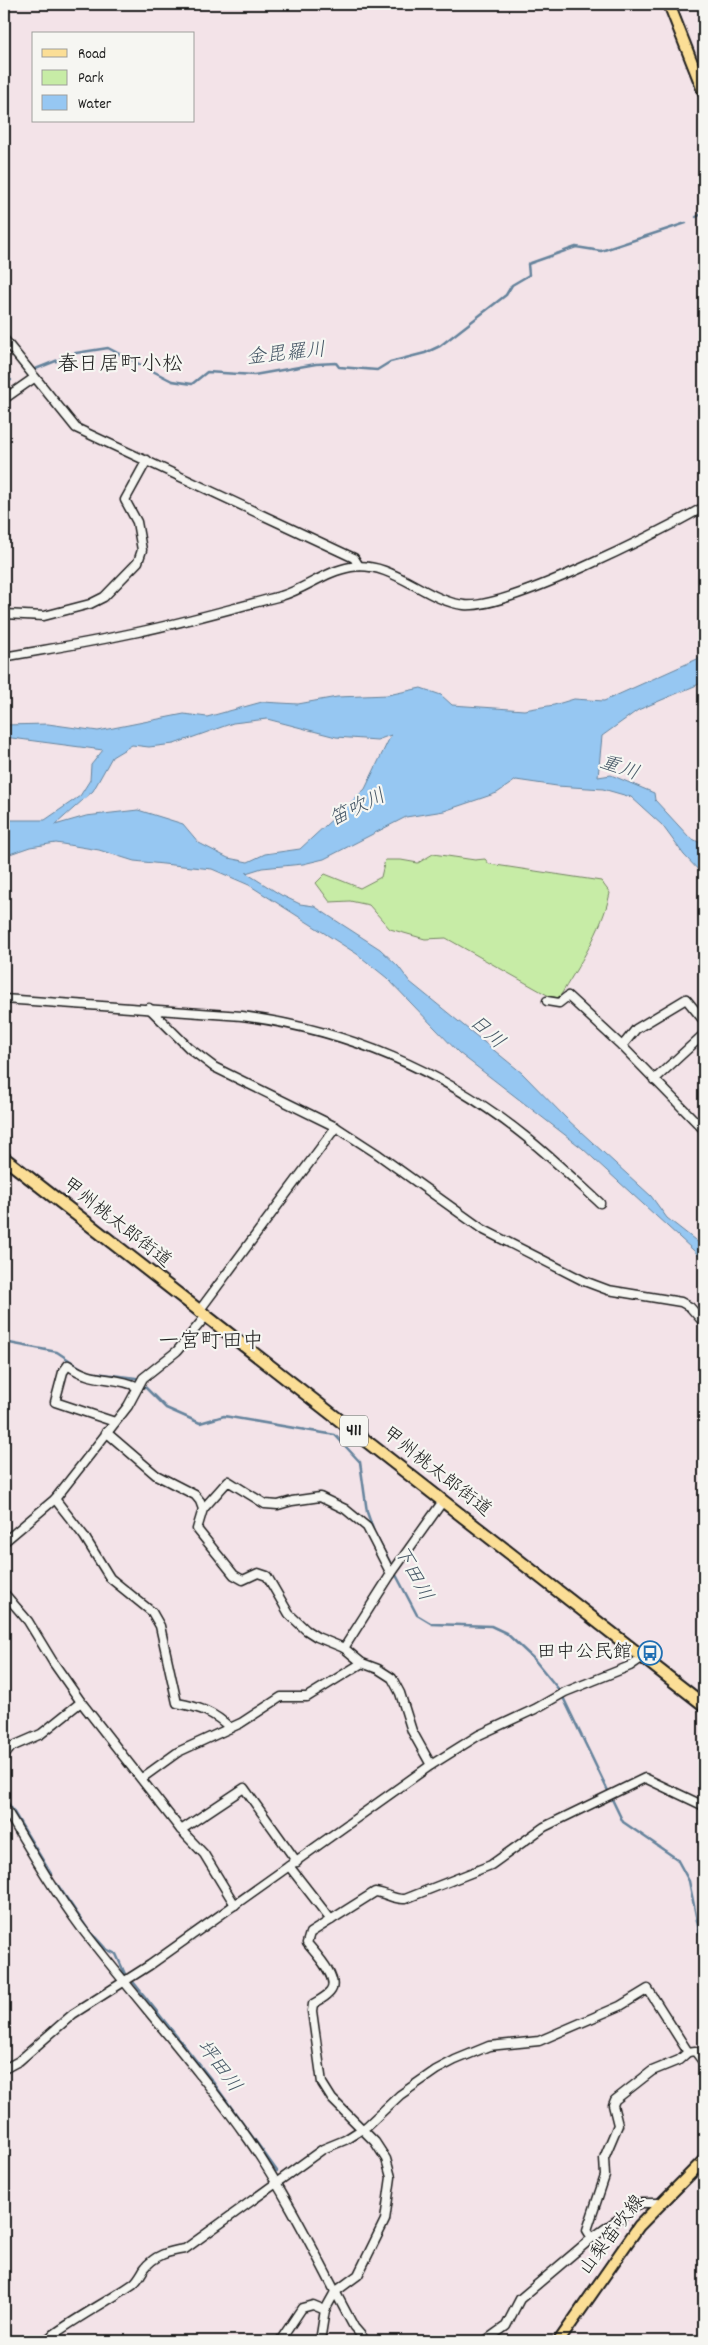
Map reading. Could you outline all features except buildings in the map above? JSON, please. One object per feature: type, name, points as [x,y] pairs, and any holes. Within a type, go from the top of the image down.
[{"type":"highway","name":"甲州桃太郎街道","points":[[4,1158],[704,1705]]},
{"type":"main road","points":[[670,4],[704,93]]},
{"type":"main road","name":"山梨笛吹線","points":[[559,2341],[622,2248],[660,2203],[704,2160]]},
{"type":"street","points":[[4,339],[76,428],[354,558],[359,566]]},
{"type":"street","points":[[4,399],[34,378]]},
{"type":"street","points":[[4,614],[44,616],[90,604],[104,597],[138,562],[142,550],[137,522],[125,500],[147,460]]},
{"type":"street","points":[[4,657],[129,634],[186,621],[287,594],[336,572],[359,566],[371,567],[391,574],[451,603],[480,605],[517,594],[559,577],[704,507]]},
{"type":"street","points":[[546,1001],[559,1002],[568,996],[622,1046],[704,1130]]},
{"type":"street","points":[[4,999],[210,1012],[271,1020],[344,1037],[432,1074],[490,1110],[548,1155],[600,1203]]},
{"type":"street","points":[[622,1046],[636,1028],[686,999],[704,1021]]},
{"type":"street","points":[[149,1008],[189,1048],[214,1067],[336,1127],[376,1153],[482,1229],[584,1281],[608,1290],[681,1302],[690,1307],[704,1323]]},
{"type":"street","points":[[654,1080],[704,1034]]},
{"type":"street","points":[[4,1542],[55,1499],[128,1406],[143,1378],[178,1351],[336,1127]]},
{"type":"street","points":[[115,1422],[55,1402],[63,1372],[68,1365],[89,1377],[128,1382],[138,1387]]},
{"type":"street","points":[[106,1432],[156,1475],[194,1495],[200,1501],[203,1509]]},
{"type":"street","points":[[392,1574],[367,1527],[345,1509],[320,1497],[292,1500],[278,1506],[265,1504],[228,1481],[203,1509],[198,1529],[234,1575],[243,1580],[258,1574],[267,1576],[289,1614],[296,1622],[318,1638],[344,1648],[362,1663],[378,1669],[392,1678],[400,1693],[412,1731],[431,1765]]},
{"type":"street","points":[[55,1499],[84,1536],[110,1578],[152,1612],[160,1626],[177,1703],[199,1707],[217,1715],[230,1728]]},
{"type":"street","points":[[344,1648],[397,1566],[443,1501]]},
{"type":"street","points":[[4,1594],[28,1621],[82,1702],[181,1830],[204,1854],[235,1906]]},
{"type":"street","points":[[4,2070],[19,2061],[73,2014],[235,1906],[431,1765],[479,1735],[562,1694],[630,1666],[643,1657]]},
{"type":"street","points":[[142,1778],[178,1752],[241,1723],[280,1698],[308,1697],[362,1663]]},
{"type":"street","points":[[4,1756],[11,1748],[41,1734],[82,1702]]},
{"type":"street","points":[[320,2341],[325,2310],[335,2292],[358,2275],[385,2220],[391,2177],[386,2159],[375,2142],[332,2098],[322,2083],[312,2011],[313,2004],[329,1993],[332,1988],[332,1978],[326,1967],[307,1943],[310,1933],[375,1892],[386,1893],[397,1900],[405,1899],[491,1865],[544,1826],[645,1778],[704,1806]]},
{"type":"street","points":[[181,1830],[244,1788],[297,1862]]},
{"type":"street","points":[[4,1806],[49,1882],[83,1929],[249,2140],[277,2184],[317,2254],[354,2327],[366,2341]]},
{"type":"street","points":[[289,1866],[331,1920]]},
{"type":"street","points":[[45,2341],[65,2325],[135,2282],[146,2266],[154,2259],[170,2251],[185,2249],[323,2149],[344,2140],[361,2129],[400,2095],[436,2070],[455,2060],[489,2046],[539,2041],[620,2006],[648,1989],[688,2052]]},
{"type":"street","points":[[592,2238],[587,2230],[605,2176],[604,2158],[618,2125],[613,2105],[615,2100],[652,2071],[679,2060],[688,2052],[695,2052],[704,2063]]},
{"type":"street","points":[[485,2341],[506,2326],[520,2299],[592,2238],[641,2202],[660,2203]]},
{"type":"street","points":[[280,2341],[302,2308],[313,2306],[325,2310]]},
{"type":"green space","points":[[433,854],[475,860],[485,859],[489,864],[601,881],[610,893],[601,921],[589,947],[559,998],[549,996],[446,938],[425,939],[390,929],[369,905],[350,901],[330,902],[316,883],[325,874],[360,888],[381,877],[385,860],[418,863]]},
{"type":"water","name":"笛吹川","points":[[704,656],[704,682],[638,710],[602,736],[598,777],[611,775],[654,793],[655,800],[689,837],[704,845],[704,876],[684,855],[662,825],[631,797],[603,789],[557,786],[516,780],[497,793],[444,811],[406,817],[324,859],[303,864],[262,868],[246,873],[281,895],[300,904],[314,906],[380,949],[398,966],[410,982],[522,1073],[568,1120],[651,1196],[667,1218],[704,1247],[704,1260],[582,1148],[459,1053],[387,978],[357,954],[249,885],[212,869],[134,861],[99,850],[56,843],[30,847],[4,856],[4,820],[45,820],[80,796],[90,780],[91,765],[103,750],[4,737],[4,725],[48,724],[98,731],[184,714],[207,717],[262,702],[298,704],[337,697],[388,695],[421,688],[441,695],[452,705],[524,710],[554,705],[574,699],[604,701]],"holes":[[[267,719],[336,737],[377,740],[391,735],[365,789],[300,849],[265,854],[248,862],[228,858],[199,843],[183,824],[138,810],[86,816],[55,825],[93,791],[112,757],[132,745],[149,747],[174,744],[233,723]]]},
{"type":"waterway","name":"金毘羅川","points":[[696,217],[704,213]]},
{"type":"waterway","name":"金毘羅川","points":[[33,370],[76,353],[108,348],[172,381],[192,384],[207,372],[254,375],[316,364],[336,363],[339,367],[377,370],[390,362],[425,353],[440,346],[506,295],[512,285],[529,275],[528,264],[576,247],[601,251],[686,223]]},
{"type":"waterway","name":"金毘羅川","points":[[4,384],[11,380]]},
{"type":"waterway","name":"下田川","points":[[4,1342],[57,1352],[87,1372],[136,1378],[166,1408],[200,1423],[224,1416],[335,1435],[360,1462],[367,1512],[374,1532],[393,1568]]},
{"type":"waterway","name":"下田川","points":[[395,1573],[417,1615],[432,1624],[491,1626],[506,1633],[533,1658],[560,1691],[623,1822],[677,1859],[689,1881],[704,1955]]},
{"type":"waterway","name":"坪田川","points":[[4,1796],[51,1874]]},
{"type":"waterway","name":"坪田川","points":[[57,1884],[87,1928],[106,1949],[116,1954],[125,1974]]},
{"type":"waterway","name":"坪田川","points":[[134,1983],[210,2078],[277,2171]]},
{"type":"place","name":"田中公民館","points":[[650,1653]]},
{"type":"district","name":"春日居町小松","points":[[120,366]]},
{"type":"district","name":"一宮町田中","points":[[211,1343]]},
{"type":"water label","name":"重川","points":[[619,769]]},
{"type":"water label","name":"日川","points":[[486,1033]]}]
